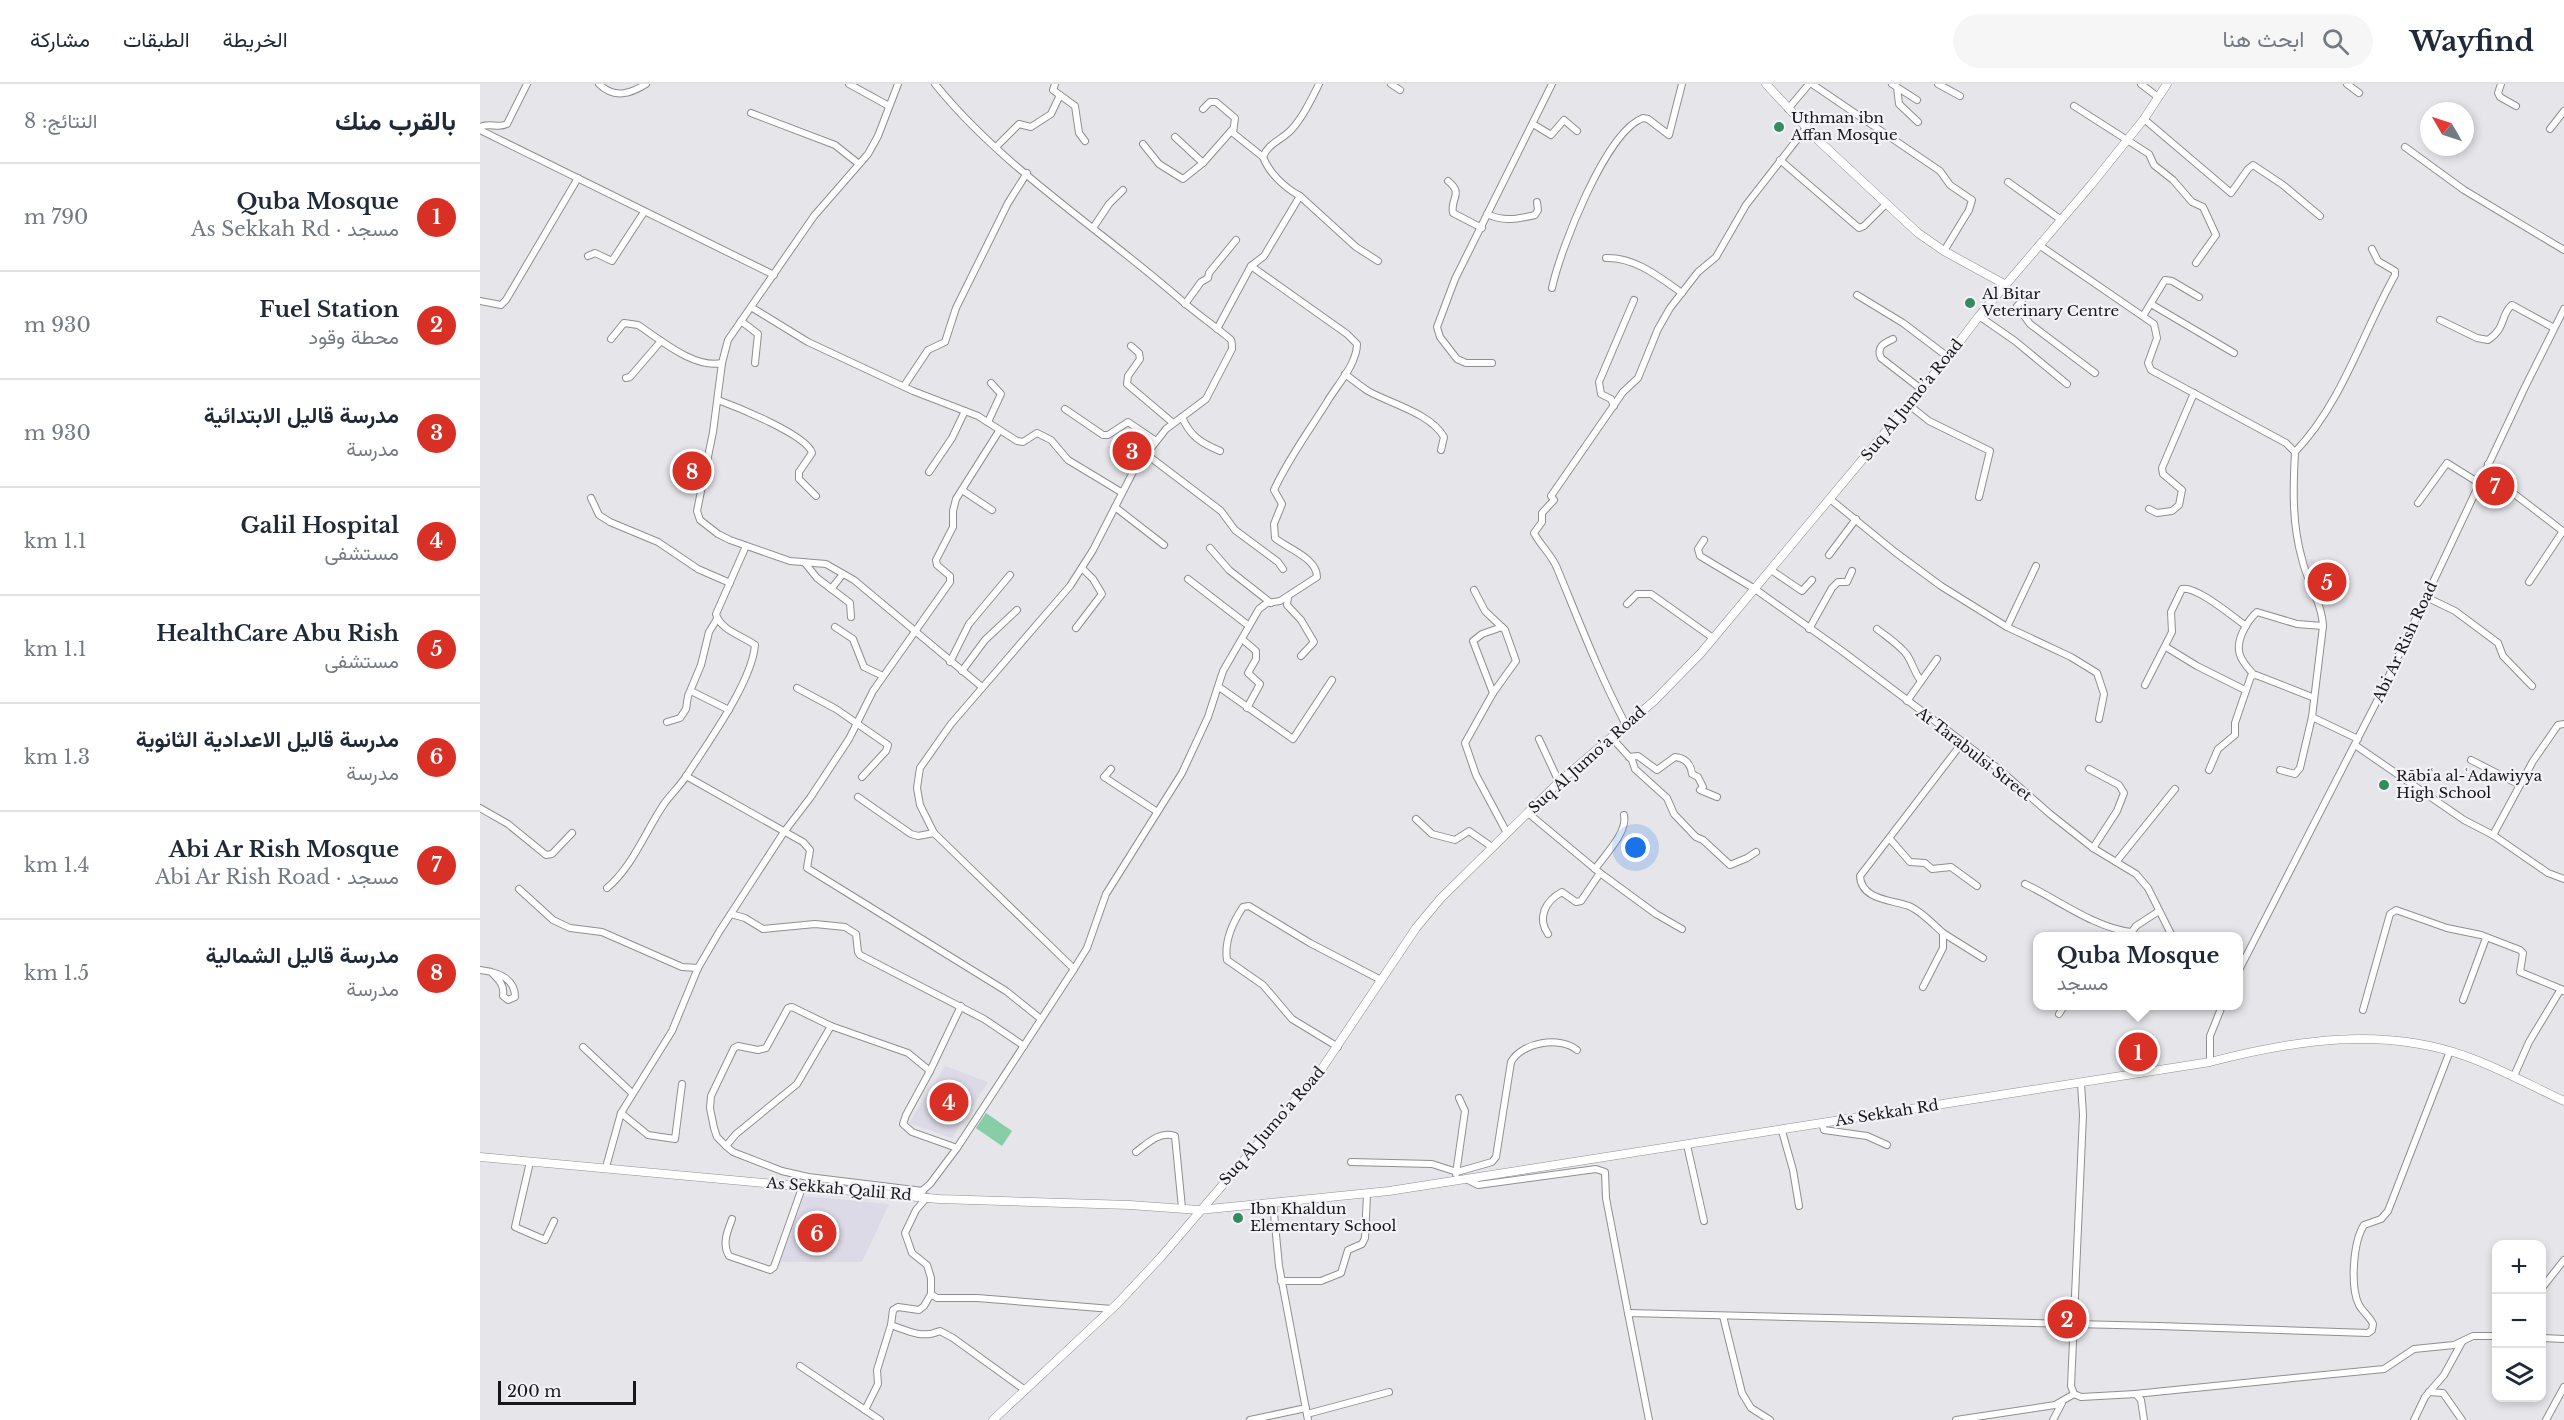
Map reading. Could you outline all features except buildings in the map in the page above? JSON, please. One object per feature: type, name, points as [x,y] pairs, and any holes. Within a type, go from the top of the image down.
[{"type":"main road","points":[[1767,84],[1806,128],[1918,233],[1944,251],[2005,286]]},
{"type":"main road","name":"Suq Al Jumo’a Road","points":[[993,1420],[1112,1309],[1161,1257],[1321,1070],[1416,928],[1441,898],[1559,783],[1660,695],[1713,639],[1909,405],[1979,316],[2091,185],[2144,119],[2167,84]]},
{"type":"main road","name":"As Sekkah Rd","points":[[1200,1210],[1367,1194],[1456,1177],[1466,1179],[1782,1131],[2210,1062],[2285,1044],[2335,1039],[2415,1042],[2450,1051],[2514,1076],[2564,1101]]},
{"type":"main road","name":"As Sekkah Qalil Rd","points":[[480,1157],[922,1195],[939,1199],[1130,1205],[1200,1210]]},
{"type":"street","points":[[527,84],[507,124],[501,127],[486,124],[480,128],[774,275]]},
{"type":"street","points":[[599,84],[608,92],[618,94],[631,93],[646,84]]},
{"type":"street","points":[[849,84],[889,106]]},
{"type":"street","points":[[898,84],[875,143],[860,164],[821,207],[728,340],[722,363],[711,448],[697,511],[700,520],[710,529],[746,546],[780,559],[826,564],[843,574],[877,598],[982,687]]},
{"type":"street","points":[[935,84],[971,124],[996,147],[1231,341],[1230,357],[1206,399],[1173,423],[1134,470],[1082,568],[1054,608],[951,724],[920,768],[917,789],[920,805],[934,833],[1074,969]]},
{"type":"street","points":[[1055,84],[1053,90],[1076,107],[1079,133],[1085,141]]},
{"type":"street","points":[[1263,156],[1266,150],[1288,133],[1302,117],[1319,84]]},
{"type":"street","points":[[1391,84],[1400,90]]},
{"type":"street","points":[[1492,363],[1466,363],[1457,359],[1440,337],[1437,327],[1455,279],[1552,84]]},
{"type":"street","points":[[1552,288],[1556,268],[1575,218],[1620,136],[1643,118],[1648,118],[1669,135],[1682,84]]},
{"type":"street","points":[[1788,109],[1811,84],[1940,171],[1950,185],[1969,196],[1972,203],[1944,251]]},
{"type":"street","points":[[1938,84],[1960,96]]},
{"type":"street","points":[[2141,84],[2158,97]]},
{"type":"street","points":[[2347,84],[2359,93]]},
{"type":"street","points":[[2501,84],[2498,93],[2500,97],[2516,106]]},
{"type":"street","points":[[1894,86],[1917,100]]},
{"type":"street","points":[[1894,86],[1899,104],[1918,122]]},
{"type":"street","points":[[996,147],[1019,124],[1031,127],[1047,117],[1060,95]]},
{"type":"street","points":[[1143,144],[1159,164],[1181,179],[1203,163],[1232,130],[1235,118],[1216,102],[1210,102],[1203,109]]},
{"type":"street","points":[[2074,106],[2149,154],[2154,165],[2173,180],[2192,202],[2203,207],[2216,235],[2196,263]]},
{"type":"street","points":[[2550,129],[2564,111]]},
{"type":"street","points":[[751,113],[835,145],[860,164]]},
{"type":"street","points":[[2144,119],[2231,193],[2253,165],[2283,185],[2320,216]]},
{"type":"street","points":[[1533,124],[1551,135],[1564,120],[1576,131]]},
{"type":"street","points":[[1626,726],[1588,646],[1557,567],[1534,533],[1542,522],[1542,513],[1554,500],[1551,496],[1626,388],[1638,378],[1661,322],[1698,272],[1716,257],[1746,205],[1806,128]]},
{"type":"street","points":[[1232,130],[1263,156],[1266,164],[1290,191],[1300,196],[1356,247],[1378,261]]},
{"type":"street","points":[[1175,137],[1203,163]]},
{"type":"street","points":[[2405,147],[2464,190],[2564,250]]},
{"type":"street","points":[[1780,160],[1859,228],[1864,226],[1886,204]]},
{"type":"street","points":[[904,386],[928,350],[945,342],[956,308],[1008,203],[1027,173]]},
{"type":"street","points":[[480,301],[501,305],[506,300],[578,178]]},
{"type":"street","points":[[1448,181],[1455,187],[1456,192],[1452,209],[1454,213],[1482,228]]},
{"type":"street","points":[[2008,182],[2060,219]]},
{"type":"street","points":[[1093,228],[1109,204],[1123,190]]},
{"type":"street","points":[[1217,330],[1251,266],[1264,256],[1300,196]]},
{"type":"street","points":[[1487,213],[1495,218],[1511,220],[1535,215],[1537,202]]},
{"type":"street","points":[[588,256],[595,254],[612,261],[644,212]]},
{"type":"street","points":[[1185,304],[1236,240]]},
{"type":"street","points":[[2039,245],[2154,324],[2157,332],[2148,367],[2155,374],[2286,443],[2295,452]]},
{"type":"street","points":[[2280,770],[2295,774],[2298,772],[2312,717],[2323,626],[2322,613],[2308,581],[2295,529],[2292,504],[2295,452],[2307,440],[2338,390],[2395,275],[2395,271],[2378,261],[2372,249]]},
{"type":"street","points":[[1606,258],[1625,260],[1642,267],[1682,293]]},
{"type":"street","points":[[865,1410],[878,1384],[877,1370],[891,1325],[893,1310],[898,1307],[919,1310],[931,1294],[931,1278],[927,1266],[912,1253],[905,1233],[922,1195],[957,1148],[1087,948],[1106,894],[1182,773],[1208,717],[1223,671],[1259,609],[1271,603],[1280,602],[1291,593],[1314,581],[1317,573],[1308,560],[1275,538],[1274,524],[1282,504],[1274,490],[1298,447],[1345,374],[1357,348],[1354,340],[1251,266]]},
{"type":"street","points":[[2144,316],[2165,280],[2172,281],[2199,297]]},
{"type":"street","points":[[2005,286],[2022,301],[2018,306],[2025,320],[2095,373]]},
{"type":"street","points":[[1857,295],[1903,323],[1948,357]]},
{"type":"street","points":[[1614,406],[1611,399],[1600,394],[1599,382],[1634,300]]},
{"type":"street","points":[[2151,304],[2234,353]]},
{"type":"street","points":[[2440,320],[2477,338],[2488,340],[2500,330],[2512,304],[2554,328]]},
{"type":"street","points":[[751,307],[808,342],[965,411],[1023,442],[1037,433],[1044,435],[1068,460],[1121,492]]},
{"type":"street","name":"Abi Ar Rish Road","points":[[2243,962],[2356,742],[2564,309]]},
{"type":"street","points":[[1979,316],[2015,341],[2067,384]]},
{"type":"street","points":[[741,321],[758,334],[755,363]]},
{"type":"street","points":[[611,339],[627,322],[638,325],[699,363],[722,363]]},
{"type":"street","points":[[1893,339],[1881,347],[1879,351],[1881,358],[1922,389]]},
{"type":"street","points":[[626,378],[630,377],[661,341]]},
{"type":"street","points":[[1131,346],[1139,353],[1140,358],[1128,376],[1127,384],[1173,423]]},
{"type":"street","points":[[1345,374],[1368,391],[1431,423],[1444,436],[1441,450]]},
{"type":"street","points":[[988,422],[1001,394],[999,389],[991,383]]},
{"type":"street","points":[[2149,509],[2157,513],[2172,511],[2183,496],[2182,490],[2163,474],[2162,468],[2194,393]]},
{"type":"street","points":[[718,400],[793,435],[811,449],[812,453],[799,471],[799,479],[816,496]]},
{"type":"street","points":[[1909,405],[1929,421],[1990,451],[1979,496]]},
{"type":"street","points":[[1065,409],[1103,435],[1108,435],[1128,422],[1156,441]]},
{"type":"street","points":[[929,472],[952,438],[965,411]]},
{"type":"street","points":[[1182,417],[1195,438],[1220,451]]},
{"type":"street","points":[[606,1167],[621,1113],[672,1031],[698,968],[783,832],[810,798],[858,725],[865,706],[883,676],[951,580],[950,576],[937,565],[936,560],[953,527],[954,505],[999,431]]},
{"type":"street","points":[[1146,454],[1221,511],[1235,530],[1278,562],[1283,569]]},
{"type":"street","points":[[2418,503],[2447,463],[2479,483]]},
{"type":"street","points":[[2488,464],[2512,493],[2563,532],[2529,582]]},
{"type":"street","points":[[962,490],[992,510]]},
{"type":"street","points":[[591,498],[599,515],[610,522],[658,542],[699,569],[730,583]]},
{"type":"street","points":[[1830,499],[1926,576],[2007,627],[2071,657],[2097,673],[2104,694],[2099,719]]},
{"type":"street","points":[[1115,507],[1164,545]]},
{"type":"street","points":[[1830,555],[1856,519]]},
{"type":"street","name":"At Tarabulsi Street","points":[[1704,540],[1698,549],[1700,556],[1755,589],[1842,651],[2000,770],[2093,848],[2136,874],[2148,888],[2170,932]]},
{"type":"street","points":[[667,722],[676,721],[684,714],[690,691],[701,665],[709,632],[717,619],[717,611],[746,546]]},
{"type":"street","points":[[1209,548],[1239,579],[1271,603]]},
{"type":"street","points":[[805,563],[810,572],[850,603],[851,617]]},
{"type":"street","points":[[2007,627],[2036,566]]},
{"type":"street","points":[[1076,628],[1102,594],[1093,579],[1082,568]]},
{"type":"street","points":[[1771,570],[1802,591],[1812,580]]},
{"type":"street","points":[[1809,629],[1832,588],[1838,582],[1847,582],[1852,571]]},
{"type":"street","points":[[831,589],[843,574]]},
{"type":"street","points":[[950,662],[969,624],[1010,574]]},
{"type":"street","points":[[1188,579],[1249,626]]},
{"type":"street","points":[[2145,685],[2172,632],[2173,606],[2180,592],[2186,588],[2208,599],[2246,626]]},
{"type":"street","points":[[1474,590],[1485,611],[1509,635],[1516,660],[1493,693],[1465,743],[1471,764],[1507,833]]},
{"type":"street","points":[[1627,604],[1637,594],[1652,594],[1713,639]]},
{"type":"street","points":[[1288,597],[1287,605],[1301,620],[1314,642],[1301,656]]},
{"type":"street","points":[[2426,597],[2455,611],[2498,643],[2503,656],[2532,686]]},
{"type":"street","points":[[962,671],[985,640],[1017,610]]},
{"type":"street","points":[[2313,698],[2254,675],[2239,654],[2239,641],[2253,615],[2260,611],[2297,624],[2323,626]]},
{"type":"street","points":[[607,888],[629,864],[652,822],[686,776],[729,710],[746,674],[755,648],[753,644],[717,619]]},
{"type":"street","points":[[835,627],[853,639],[858,646],[864,666],[883,676]]},
{"type":"street","points":[[1493,693],[1473,641],[1482,634],[1502,627]]},
{"type":"street","points":[[1877,629],[1903,650],[1914,672],[1922,681]]},
{"type":"street","points":[[1242,639],[1257,651],[1248,673],[1260,684],[1247,708]]},
{"type":"street","points":[[2166,647],[2189,662],[2245,690]]},
{"type":"street","points":[[1907,701],[1937,659]]},
{"type":"street","points":[[2209,770],[2218,748],[2235,735],[2235,723],[2245,690],[2249,679],[2254,675]]},
{"type":"street","points":[[1219,687],[1293,739],[1332,680]]},
{"type":"street","points":[[797,687],[836,709],[888,745],[886,751],[862,777]]},
{"type":"street","points":[[690,691],[729,710]]},
{"type":"street","points":[[2312,717],[2356,742],[2453,813],[2493,835],[2537,867],[2564,879]]},
{"type":"street","points":[[2493,835],[2540,749],[2558,725],[2564,724]]},
{"type":"street","points":[[1611,737],[1629,757],[1635,769],[1667,798],[1674,814],[1696,837],[1703,840],[1730,865],[1756,852]]},
{"type":"street","points":[[1539,740],[1559,783]]},
{"type":"street","points":[[1962,743],[1890,839],[1862,872],[1860,881],[1862,887],[1878,898],[1912,908],[1943,933],[1983,958]]},
{"type":"street","points":[[1629,757],[1638,756],[1658,770],[1675,757],[1683,758],[1691,767],[1692,774],[1698,777],[1703,787],[1700,790],[1717,797]]},
{"type":"street","points":[[2472,760],[2520,785]]},
{"type":"street","points":[[1111,769],[1104,777],[1156,812]]},
{"type":"street","points":[[2089,769],[2119,785],[2124,794],[2117,811],[2093,848]]},
{"type":"street","points":[[686,776],[803,843],[810,850],[807,868],[1006,991],[1041,1019]]},
{"type":"street","points":[[2116,862],[2175,789]]},
{"type":"street","points":[[858,797],[911,834],[918,836],[934,833]]},
{"type":"street","points":[[480,808],[508,824],[546,855],[552,854],[572,833]]},
{"type":"street","points":[[1528,813],[1597,871],[1656,914],[1682,929]]},
{"type":"street","points":[[1548,934],[1543,926],[1542,916],[1549,903],[1560,892],[1576,902],[1581,901],[1624,824],[1624,815]]},
{"type":"street","points":[[1416,819],[1432,834],[1455,840],[1469,831],[1491,847]]},
{"type":"street","points":[[1890,839],[1910,862],[1925,863],[1932,869],[1951,867],[1977,886]]},
{"type":"street","points":[[2025,884],[2087,917],[2124,932]]},
{"type":"street","points":[[519,889],[553,920],[570,928],[602,932],[682,966],[698,968]]},
{"type":"street","points":[[1338,1047],[1292,1019],[1263,986],[1227,960],[1226,950],[1230,932],[1243,907],[1249,906],[1310,944],[1381,980]]},
{"type":"street","points":[[2133,932],[2159,911]]},
{"type":"street","points":[[2363,1010],[2392,911],[2400,911],[2522,951],[2520,972],[2563,990],[2529,1042],[2514,1076]]},
{"type":"street","points":[[731,914],[745,918],[763,929],[805,923],[845,927],[856,934],[860,956],[961,1006],[1024,1046]]},
{"type":"street","points":[[1923,987],[1943,948],[1943,933]]},
{"type":"street","points":[[2463,1000],[2487,938]]},
{"type":"street","points":[[481,969],[491,972],[505,977],[515,990],[515,997],[507,1000],[503,996],[504,990],[491,972]]},
{"type":"street","points":[[957,1148],[912,1132],[903,1124],[961,1006]]},
{"type":"street","points":[[922,1195],[808,1177],[782,1171],[733,1152],[717,1137],[710,1108],[711,1096],[734,1048],[743,1046],[758,1050],[766,1048],[789,1008],[792,1007],[831,1026],[908,1053],[930,1071]]},
{"type":"street","points":[[2059,1014],[2061,1010]]},
{"type":"street","points":[[2210,1062],[2210,1036],[2220,1010]]},
{"type":"street","points":[[726,1146],[736,1134],[797,1084],[831,1026]]},
{"type":"street","points":[[1456,1177],[1492,1162],[1496,1157],[1511,1062],[1515,1055],[1527,1046],[1544,1044],[1567,1045],[1577,1050]]},
{"type":"street","points":[[583,1047],[632,1093]]},
{"type":"street","points":[[1628,1313],[2158,1326],[2365,1334],[2370,1332],[2373,1322],[2361,1309],[2354,1289],[2356,1252],[2360,1232],[2364,1225],[2381,1219],[2388,1211],[2450,1051]]},
{"type":"street","points":[[2081,1083],[2083,1115],[2071,1386],[2074,1394],[2083,1398],[2134,1394],[2384,1369],[2414,1349],[2454,1345],[2474,1336],[2492,1336]]},
{"type":"street","points":[[621,1113],[648,1135],[675,1139],[682,1084]]},
{"type":"street","points":[[1456,1177],[1466,1111],[1459,1098]]},
{"type":"street","points":[[1822,1123],[1824,1130],[1867,1136],[1887,1145]]},
{"type":"street","points":[[1782,1131],[1793,1170],[1798,1206]]},
{"type":"street","points":[[1136,1152],[1157,1137],[1166,1134],[1175,1137],[1182,1209]]},
{"type":"street","points":[[1687,1145],[1704,1221]]},
{"type":"street","points":[[530,1162],[515,1227],[545,1240],[554,1221]]},
{"type":"street","points":[[1351,1162],[1432,1164],[1456,1177]]},
{"type":"street","points":[[1466,1179],[1478,1185],[1596,1168],[1605,1172],[1606,1198],[1649,1420]]},
{"type":"street","points":[[930,1184],[932,1193],[939,1199]]},
{"type":"street","points":[[732,1219],[725,1241],[726,1253],[770,1270],[774,1267],[783,1245],[803,1185]]},
{"type":"street","points":[[1281,1281],[1321,1281],[1341,1273],[1348,1250],[1362,1244],[1365,1238],[1367,1194]]},
{"type":"street","points":[[1273,1203],[1281,1281],[1307,1414]]},
{"type":"street","points":[[2546,1282],[2564,1260]]},
{"type":"street","points":[[931,1294],[937,1298],[977,1298],[1112,1309]]},
{"type":"street","points":[[1723,1316],[1736,1372],[1746,1402],[1770,1420]]},
{"type":"street","points":[[891,1325],[929,1336],[940,1331],[1010,1377],[1025,1390]]},
{"type":"street","points":[[2546,1338],[2564,1339]]},
{"type":"street","points":[[2414,1420],[2428,1392],[2449,1368],[2456,1349],[2464,1340]]},
{"type":"street","points":[[800,1366],[880,1420]]},
{"type":"street","points":[[2546,1420],[2564,1387]]},
{"type":"street","points":[[1250,1420],[1307,1414],[1389,1392]]},
{"type":"street","points":[[2428,1392],[2443,1393],[2462,1420]]},
{"type":"street","points":[[1956,1420],[2062,1402],[2074,1394]]},
{"type":"street","points":[[2134,1394],[2141,1400],[2144,1420]]},
{"type":"street","points":[[2053,1420],[2062,1402]]},
{"type":"shaded area","points":[[2304,559],[2312,559],[2334,573],[2325,593],[2314,590]]},
{"type":"shaded area","points":[[945,1066],[988,1082],[952,1138],[909,1123]]},
{"type":"shaded area","points":[[804,1196],[889,1204],[862,1262],[780,1262]]},
{"type":"green space","points":[[986,1113],[1012,1131],[1002,1146],[976,1128]]},
{"type":"place","name":"Uthman ibn Affan Mosque","points":[[1779,127]]},
{"type":"place","name":"Al Bitar Veterinary Centre","points":[[1970,303]]},
{"type":"place","name":"مدرسة قاليل الابتدائية","points":[[1132,451]]},
{"type":"place","name":"مدرسة قاليل الشمالية","points":[[692,471]]},
{"type":"place","name":"Abi Ar Rish Mosque","points":[[2495,486]]},
{"type":"place","name":"HealthCare Abu Rish","points":[[2327,582]]},
{"type":"place","name":"Rābiʿa al-ʿAdawiyya High School","points":[[2384,785]]},
{"type":"place","name":"Quba Mosque","points":[[2138,1052]]},
{"type":"place","name":"Galil Hospital","points":[[949,1102]]},
{"type":"place","name":"Ibn Khaldun Elementary School","points":[[1238,1218]]},
{"type":"place","name":"مدرسة قاليل الاعدادية الثانوية","points":[[817,1233]]},
{"type":"place","name":"Fuel Station","points":[[2067,1319]]}]
